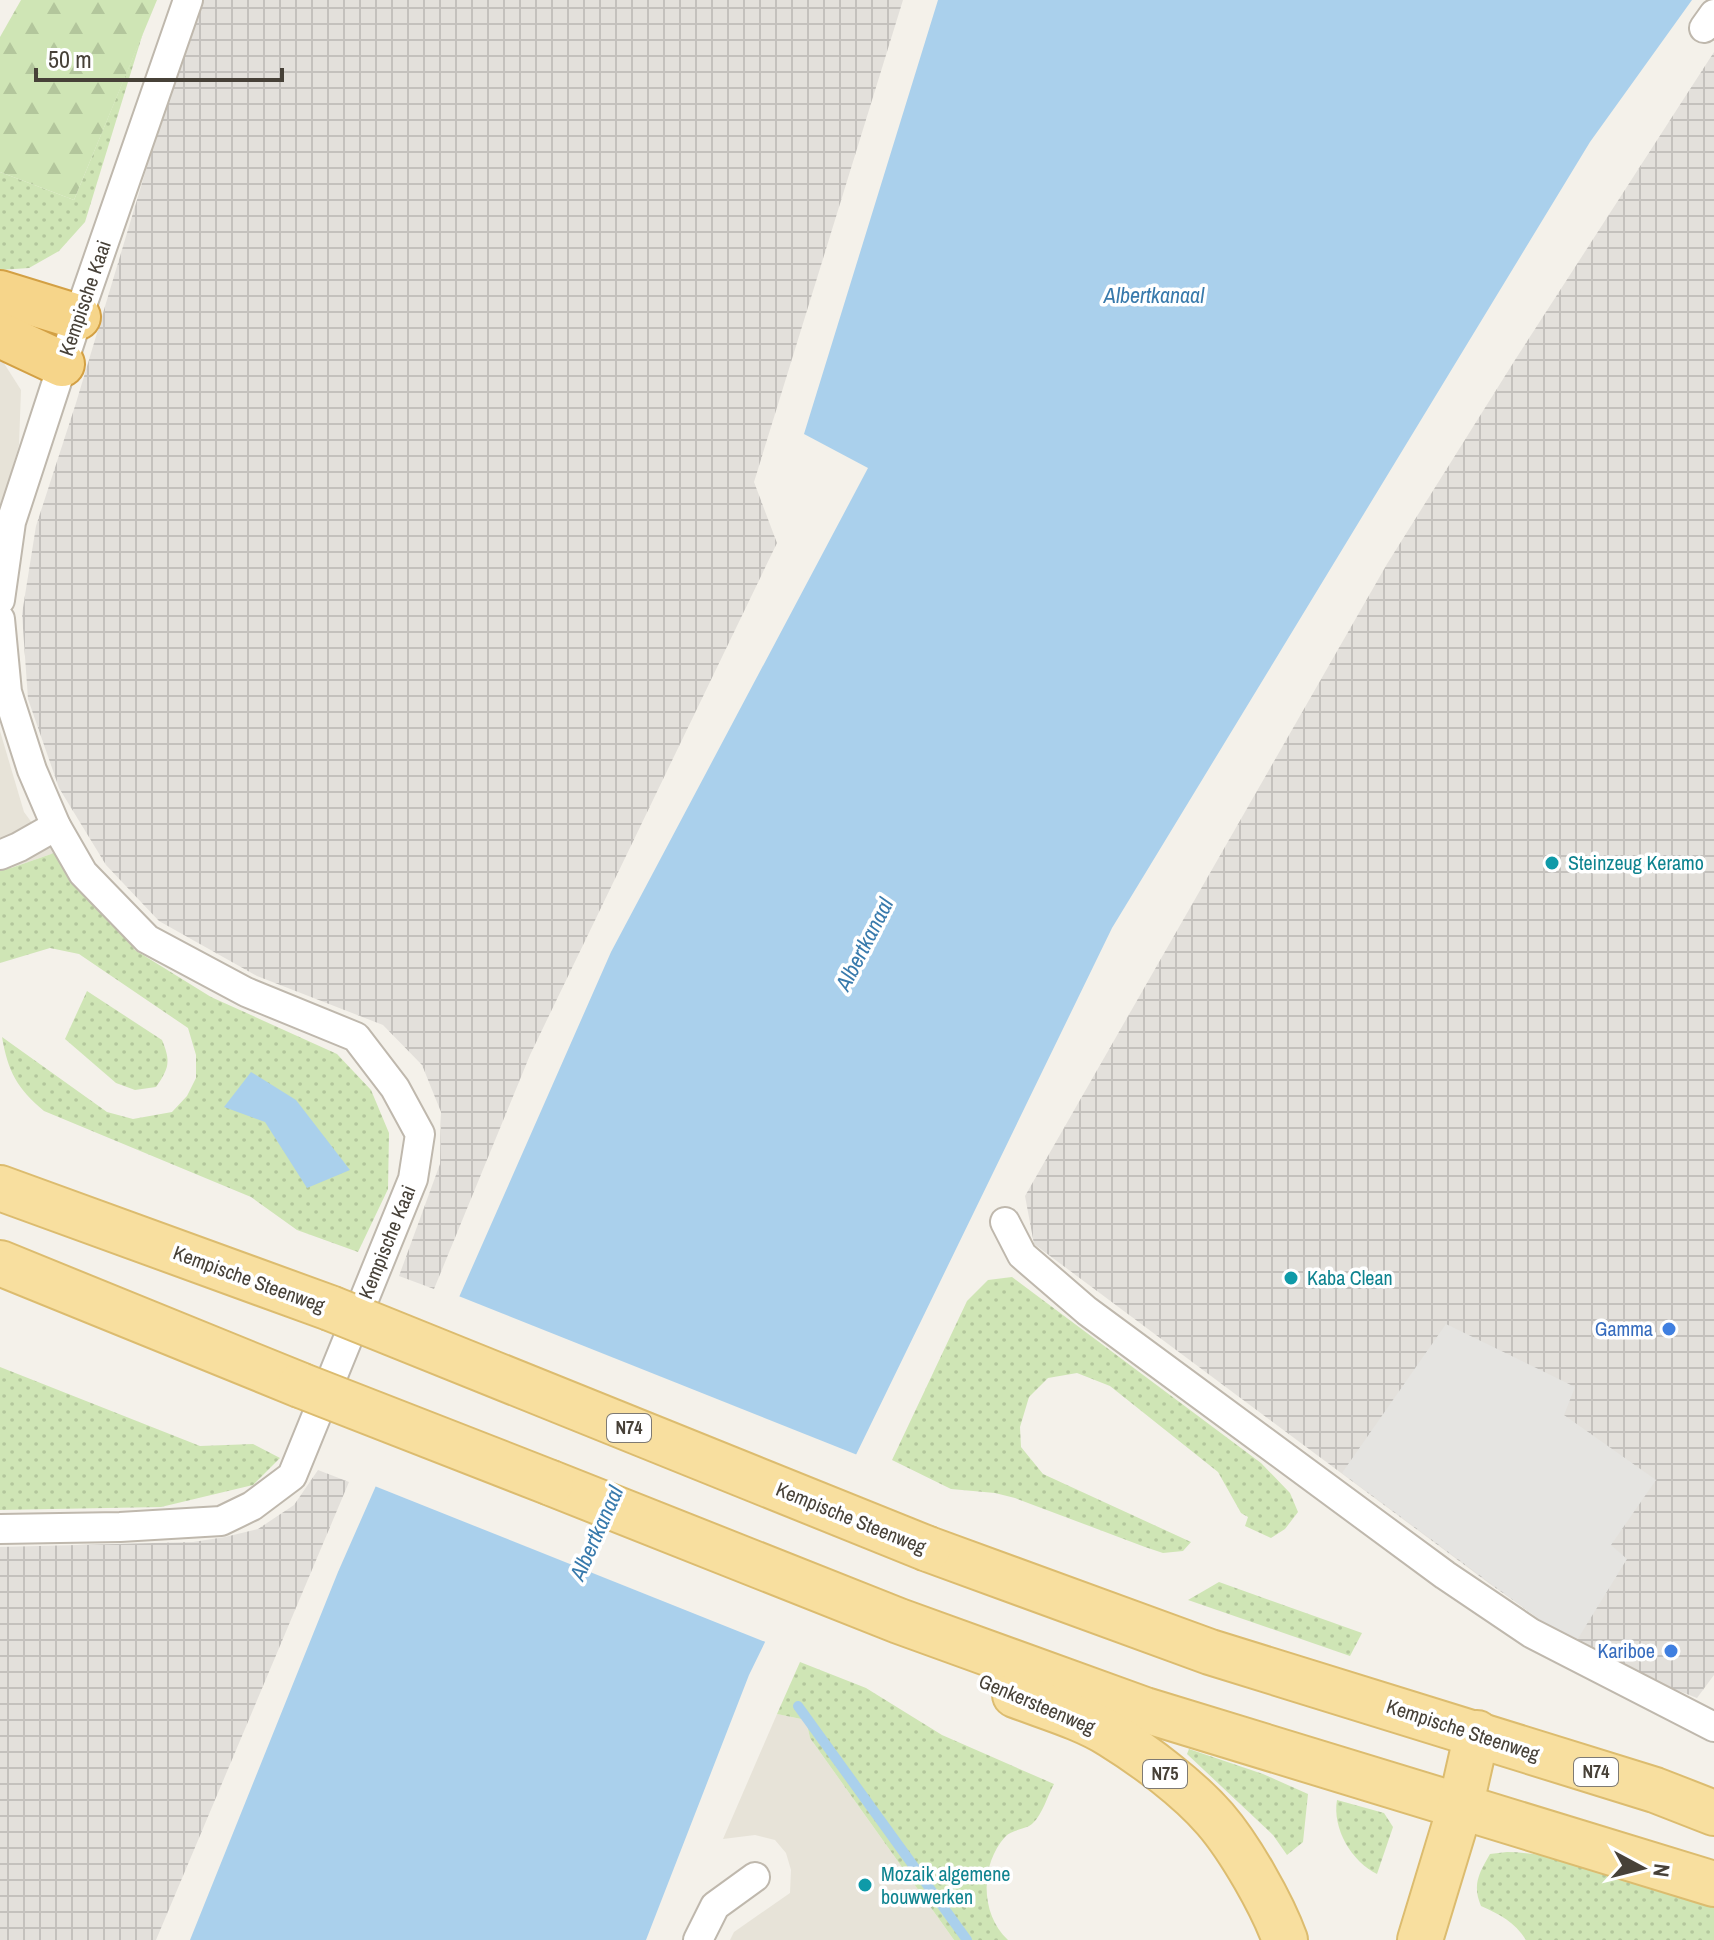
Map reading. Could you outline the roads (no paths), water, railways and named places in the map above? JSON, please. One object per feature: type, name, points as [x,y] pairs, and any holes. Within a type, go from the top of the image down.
[{"type":"highway","points":[[0,293],[78,317]]},
{"type":"highway","points":[[0,335],[62,364]]},
{"type":"main road","name":"Kempische Steenweg","points":[[0,1188],[330,1308],[928,1549],[1210,1652],[1477,1733],[1655,1790],[1714,1813]]},
{"type":"main road","points":[[0,1263],[899,1621],[1145,1710],[1714,1884]]},
{"type":"main road","name":"Genkersteenweg","points":[[899,1621],[980,1683],[1109,1733],[1167,1775],[1215,1819],[1248,1868],[1279,1923],[1285,1940]]},
{"type":"main road","points":[[1420,1940],[1460,1808],[1477,1733]]},
{"type":"street","name":"Kempische Kaai","points":[[0,600],[11,522],[62,364],[188,0]]},
{"type":"street","name":"Kempische Kaai","points":[[0,619],[7,692],[32,770],[56,826],[83,873],[147,939],[246,992],[356,1037],[395,1088],[420,1134],[413,1179],[292,1476],[252,1506],[221,1521],[0,1529]]},
{"type":"street","points":[[0,855],[56,826]]},
{"type":"street","points":[[1005,1222],[1022,1255],[1087,1311],[1445,1575],[1531,1633],[1714,1727]]},
{"type":"street","points":[[698,1940],[715,1906],[755,1877]]},
{"type":"water","name":"Albertkanaal","points":[[938,0],[1692,0],[1590,142],[1112,928],[749,1675],[646,1940],[190,1940],[338,1572],[611,952],[868,468],[804,434]]},
{"type":"water","points":[[251,1072],[296,1100],[350,1170],[307,1188],[265,1122],[224,1107]]},
{"type":"waterway","points":[[798,1706],[967,1940]]},
{"type":"place","name":"Steinzeug Keramo","points":[[1552,863]]},
{"type":"place","name":"Kaba Clean","points":[[1291,1278]]},
{"type":"place","name":"Gamma","points":[[1669,1329]]},
{"type":"place","name":"Kariboe","points":[[1671,1651]]},
{"type":"place","name":"Mozaik algemene bouwwerken","points":[[865,1885]]}]
